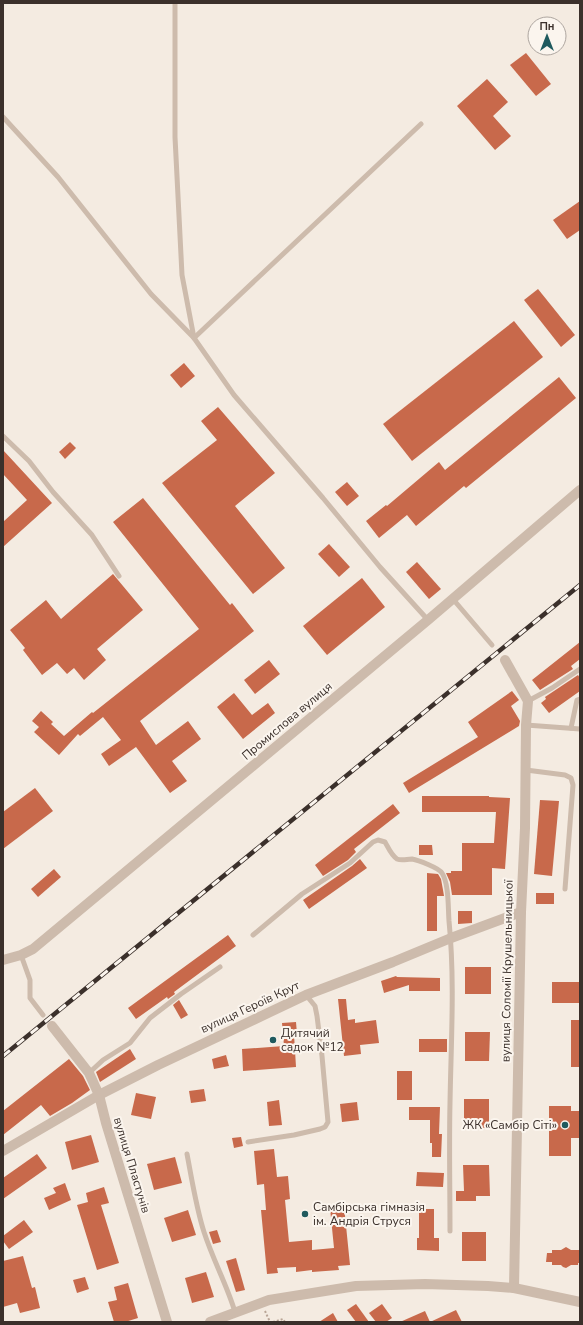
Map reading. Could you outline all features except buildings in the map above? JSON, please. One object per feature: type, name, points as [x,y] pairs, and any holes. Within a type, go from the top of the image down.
[{"type":"street","name":"Промислова вулиця","points":[[3,960],[21,955],[40,944],[428,620],[580,490]]},
{"type":"street","points":[[505,660],[528,701]]},
{"type":"street","name":"вулиця Соломії Крушельницької","points":[[514,1288],[521,912],[525,828],[526,725],[528,701]]},
{"type":"street","name":"вулиця Героїв Крут","points":[[3,1151],[99,1095],[158,1065],[306,995],[521,912]]},
{"type":"street","name":"вулиця Пластунів","points":[[52,1026],[89,1073],[99,1095],[106,1123],[167,1322]]},
{"type":"street","points":[[210,1322],[269,1300],[356,1286],[425,1284],[488,1286],[514,1288],[580,1302]]},
{"type":"lane","points":[[175,3],[175,137],[182,275],[194,338]]},
{"type":"lane","points":[[3,117],[58,177],[151,294],[194,338],[234,395],[380,567],[428,620]]},
{"type":"lane","points":[[194,338],[421,124]]},
{"type":"lane","points":[[3,436],[28,461],[53,492],[92,535],[119,576]]},
{"type":"lane","points":[[452,598],[492,645]]},
{"type":"lane","points":[[528,701],[552,688],[580,669]]},
{"type":"lane","points":[[571,728],[577,700],[580,698]]},
{"type":"lane","points":[[526,725],[580,729]]},
{"type":"lane","points":[[526,770],[565,775],[571,778],[573,785],[565,889]]},
{"type":"lane","points":[[253,935],[302,894],[350,863],[368,846],[378,840],[385,842],[397,859],[414,859],[423,862],[442,873],[446,887],[451,938],[450,1230]]},
{"type":"lane","points":[[21,955],[30,980],[30,998],[43,1016]]},
{"type":"lane","points":[[89,1073],[103,1060],[130,1043],[150,1018],[220,967]]},
{"type":"lane","points":[[248,1142],[294,1135],[320,1128],[325,1126],[328,1122],[317,1016],[315,1006],[306,995]]},
{"type":"lane","points":[[187,1154],[194,1192],[204,1232],[235,1312]]},
{"type":"path","points":[[273,1322],[283,1319],[285,1322]]},
{"type":"railway","points":[[3,1056],[580,585]]},
{"type":"place","name":"Дитячий садок №12","points":[[273,1040]]},
{"type":"place","name":"ЖК «Самбір Сіті»","points":[[565,1125]]},
{"type":"place","name":"Самбірська гімназія ім. Андрія Струся","points":[[305,1214]]}]
